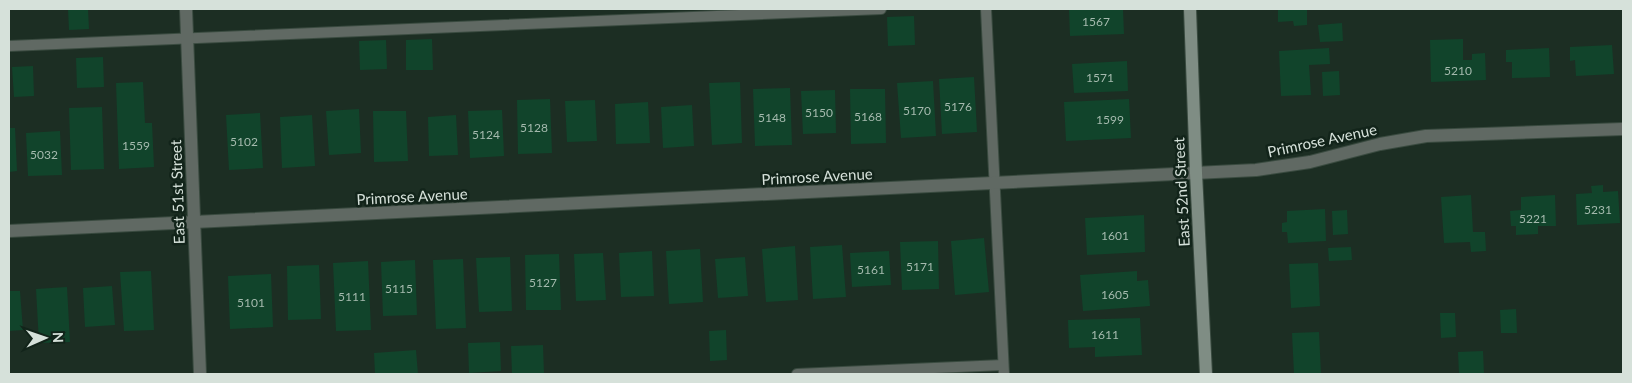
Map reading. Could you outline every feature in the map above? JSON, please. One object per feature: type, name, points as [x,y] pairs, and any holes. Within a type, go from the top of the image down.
[{"type":"street","name":"East 51st Street","points":[[186,9],[200,374]]},
{"type":"street","name":"East 52nd Street","points":[[1190,9],[1206,374]]},
{"type":"street","name":"Primrose Avenue","points":[[9,231],[1256,170],[1293,166],[1380,144],[1426,136],[1623,129]]},
{"type":"lane","points":[[9,46],[881,9]]},
{"type":"lane","points":[[797,374],[1003,370],[986,9]]},
{"type":"building","points":[[68,9],[88,9],[89,29],[69,30]]},
{"type":"building","points":[[1069,9],[1123,9],[1124,34],[1070,36]]},
{"type":"building","points":[[1278,9],[1307,9],[1307,25],[1294,26],[1293,21],[1278,22]]},
{"type":"building","points":[[914,16],[915,45],[888,46],[887,17]]},
{"type":"building","points":[[1342,23],[1343,41],[1320,42],[1318,25]]},
{"type":"building","points":[[432,39],[433,70],[406,70],[406,40]]},
{"type":"building","points":[[1463,39],[1463,60],[1472,60],[1472,54],[1485,53],[1486,80],[1431,82],[1430,40]]},
{"type":"building","points":[[386,40],[387,69],[360,70],[359,41]]},
{"type":"building","points":[[1612,45],[1614,74],[1576,76],[1575,60],[1570,61],[1570,47]]},
{"type":"building","points":[[1329,48],[1330,64],[1309,65],[1311,95],[1281,96],[1279,51]]},
{"type":"building","points":[[1549,48],[1550,77],[1512,78],[1512,62],[1506,62],[1506,50]]},
{"type":"building","points":[[103,57],[104,87],[77,88],[76,58]]},
{"type":"building","points":[[1127,61],[1128,91],[1074,93],[1072,64]]},
{"type":"building","points":[[33,66],[34,96],[14,97],[12,67]]},
{"type":"building","points":[[1339,71],[1340,95],[1323,96],[1322,72]]},
{"type":"building","points":[[974,77],[977,132],[942,134],[939,79]]},
{"type":"building","points":[[933,81],[936,136],[901,138],[897,83]]},
{"type":"building","points":[[143,82],[145,123],[152,123],[154,167],[119,169],[116,83]]},
{"type":"building","points":[[740,82],[742,143],[712,145],[709,83]]},
{"type":"building","points":[[790,88],[792,145],[755,146],[753,89]]},
{"type":"building","points":[[850,89],[885,89],[886,143],[851,144]]},
{"type":"building","points":[[835,90],[836,133],[803,134],[801,91]]},
{"type":"building","points":[[550,99],[552,153],[518,154],[517,100]]},
{"type":"building","points":[[1129,99],[1131,138],[1066,141],[1064,102]]},
{"type":"building","points":[[595,100],[597,141],[567,142],[565,101]]},
{"type":"building","points":[[648,102],[650,143],[616,144],[615,104]]},
{"type":"building","points":[[692,105],[694,146],[663,148],[661,107]]},
{"type":"building","points":[[102,107],[104,169],[71,170],[69,108]]},
{"type":"building","points":[[359,109],[361,153],[329,155],[326,111]]},
{"type":"building","points":[[502,110],[504,156],[470,158],[468,111]]},
{"type":"building","points":[[373,111],[406,111],[408,161],[374,162]]},
{"type":"building","points":[[260,113],[263,168],[229,170],[226,115]]},
{"type":"building","points":[[312,115],[315,166],[282,168],[280,117]]},
{"type":"building","points":[[456,115],[458,155],[429,156],[428,117]]},
{"type":"building","points":[[9,128],[15,128],[17,171],[9,172]]},
{"type":"building","points":[[60,131],[62,175],[28,176],[26,133]]},
{"type":"building","points":[[1603,185],[1603,192],[1618,191],[1620,223],[1577,225],[1576,194],[1592,193],[1591,186]]},
{"type":"building","points":[[1471,195],[1473,232],[1485,232],[1486,251],[1471,252],[1470,242],[1444,243],[1441,197]]},
{"type":"building","points":[[1555,195],[1556,226],[1538,226],[1538,234],[1516,235],[1516,226],[1511,226],[1510,211],[1521,210],[1521,197]]},
{"type":"building","points":[[1325,209],[1326,241],[1288,243],[1287,232],[1282,232],[1282,223],[1287,222],[1287,211]]},
{"type":"building","points":[[1347,210],[1348,234],[1333,235],[1332,211]]},
{"type":"building","points":[[1144,215],[1145,252],[1087,255],[1085,218]]},
{"type":"building","points":[[984,238],[989,292],[955,295],[951,241]]},
{"type":"building","points":[[938,241],[939,289],[902,290],[900,242]]},
{"type":"building","points":[[842,245],[846,297],[813,299],[810,247]]},
{"type":"building","points":[[795,246],[798,300],[766,302],[762,249]]},
{"type":"building","points":[[1351,247],[1352,260],[1329,261],[1328,248]]},
{"type":"building","points":[[700,249],[703,302],[669,304],[666,251]]},
{"type":"building","points":[[652,251],[654,296],[621,297],[619,253]]},
{"type":"building","points":[[889,251],[891,285],[852,287],[850,253]]},
{"type":"building","points":[[603,253],[606,300],[576,301],[574,254]]},
{"type":"building","points":[[559,254],[561,310],[526,310],[525,255]]},
{"type":"building","points":[[510,257],[512,311],[479,312],[476,258]]},
{"type":"building","points":[[745,257],[748,296],[718,298],[715,259]]},
{"type":"building","points":[[463,259],[466,328],[436,329],[433,260]]},
{"type":"building","points":[[415,260],[417,315],[383,316],[381,262]]},
{"type":"building","points":[[368,261],[371,330],[336,331],[333,263]]},
{"type":"building","points":[[1318,263],[1320,306],[1291,308],[1289,264]]},
{"type":"building","points":[[319,265],[321,319],[288,320],[287,266]]},
{"type":"building","points":[[151,271],[154,330],[124,331],[120,272]]},
{"type":"building","points":[[1137,271],[1137,281],[1148,280],[1150,306],[1083,311],[1080,275]]},
{"type":"building","points":[[271,274],[273,327],[230,329],[228,276]]},
{"type":"building","points":[[112,286],[115,325],[85,327],[83,288]]},
{"type":"building","points":[[67,287],[70,342],[39,343],[36,289]]},
{"type":"building","points":[[9,291],[20,291],[23,330],[9,331]]},
{"type":"building","points":[[1516,309],[1517,333],[1501,333],[1500,310]]},
{"type":"building","points":[[1440,313],[1455,313],[1456,337],[1441,338]]},
{"type":"building","points":[[1140,318],[1142,355],[1095,357],[1095,347],[1069,348],[1068,320]]},
{"type":"building","points":[[726,330],[727,360],[710,361],[709,331]]},
{"type":"building","points":[[1319,332],[1321,374],[1294,374],[1292,333]]},
{"type":"building","points":[[500,342],[501,371],[469,373],[468,343]]},
{"type":"building","points":[[543,345],[544,374],[512,374],[511,346]]},
{"type":"building","points":[[416,350],[418,374],[375,374],[374,353]]},
{"type":"building","points":[[1483,351],[1484,374],[1459,374],[1458,352]]}]
